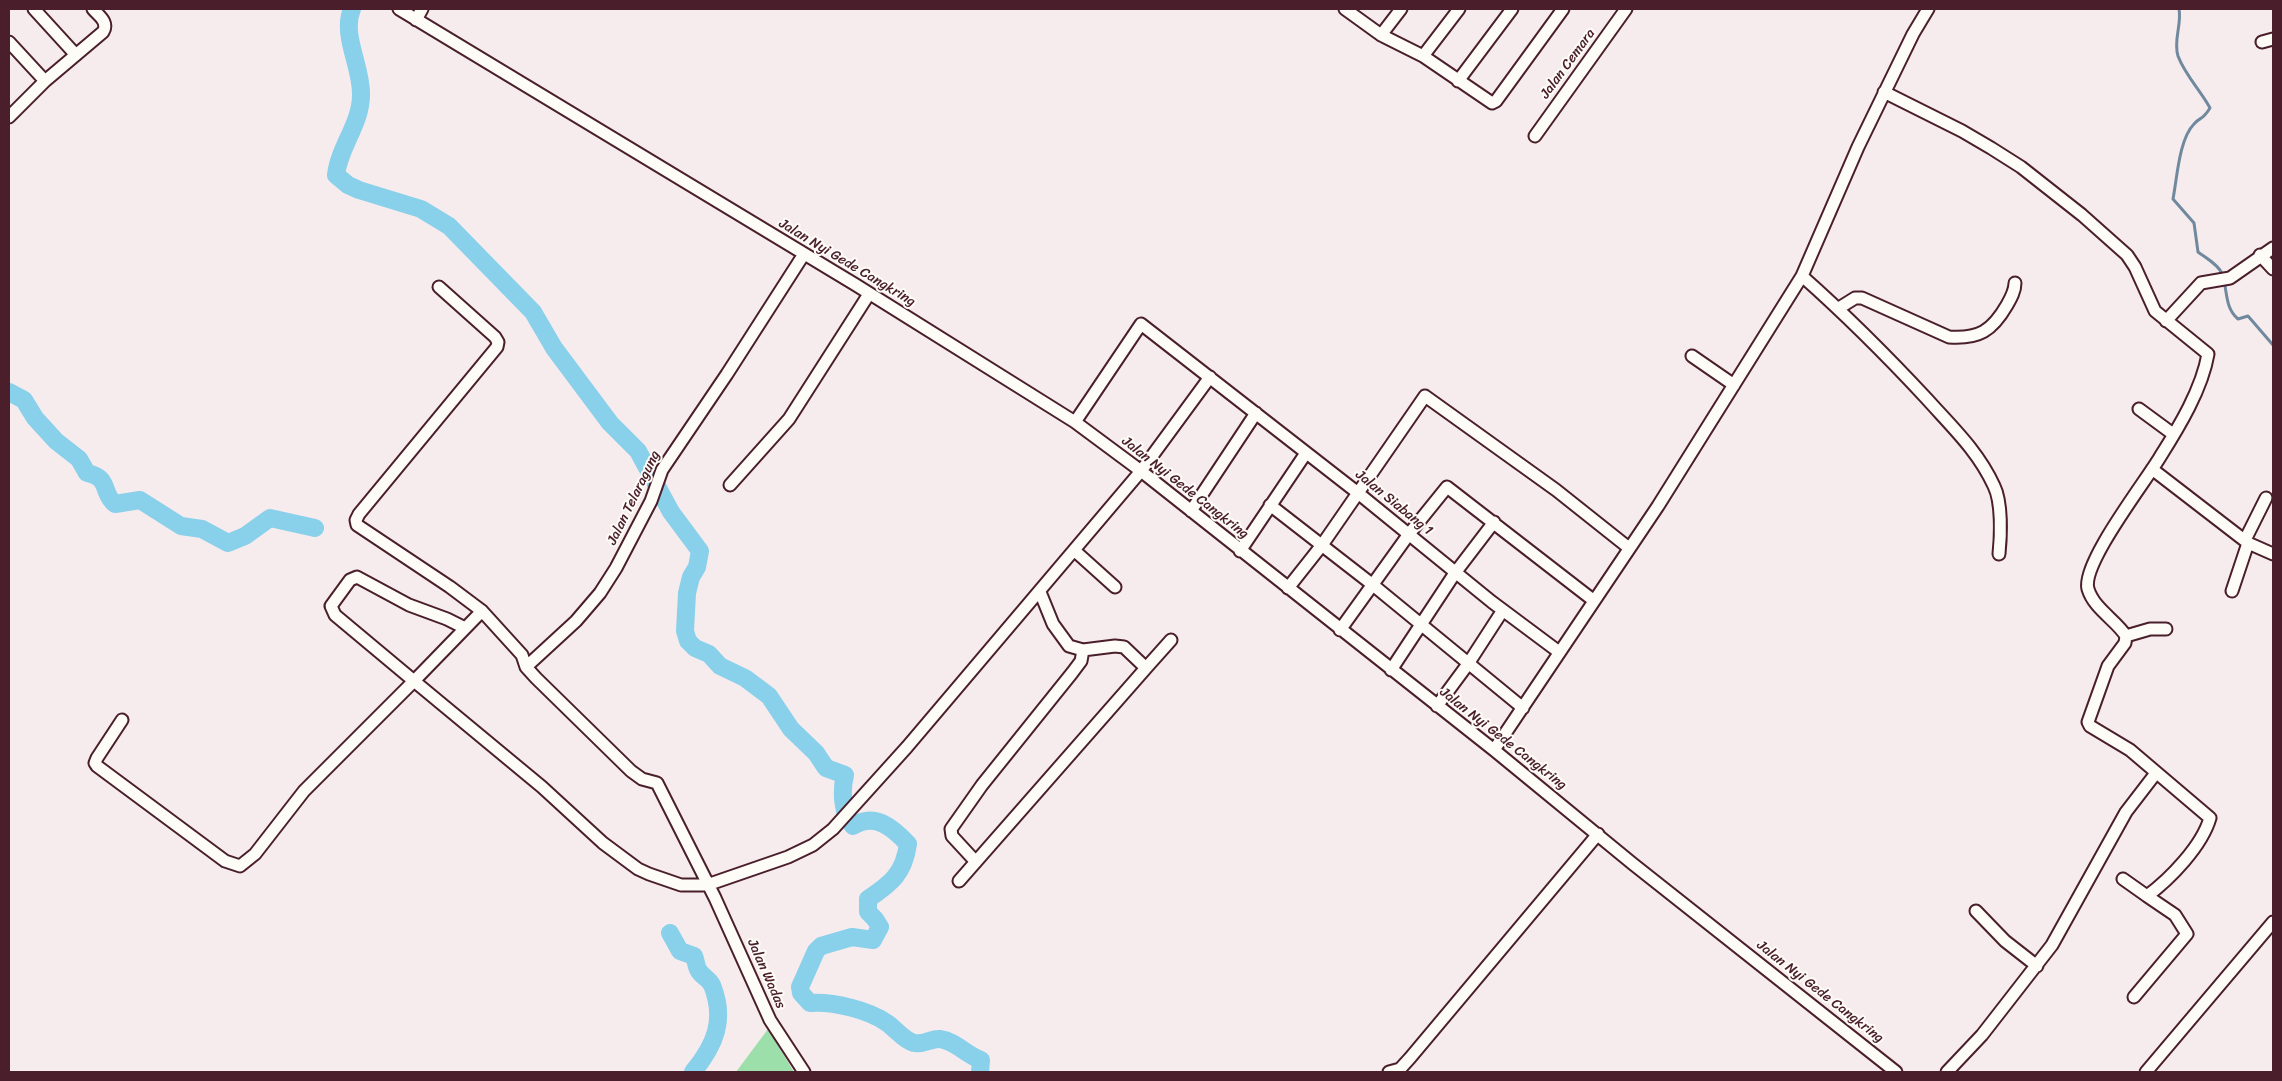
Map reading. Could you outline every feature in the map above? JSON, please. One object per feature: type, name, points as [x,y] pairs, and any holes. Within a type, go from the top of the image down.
[{"type":"street","points":[[34,9],[76,55]]},
{"type":"street","points":[[10,112],[103,32],[106,26],[104,21],[93,9]]},
{"type":"street","name":"Jalan Nyi Gede Cangkring","points":[[399,9],[804,254],[1075,422],[1141,471],[1390,670],[1494,750],[1633,864],[1896,1072]]},
{"type":"street","points":[[416,20],[422,9]]},
{"type":"street","points":[[1381,35],[1401,9]]},
{"type":"street","points":[[1423,56],[1459,9]]},
{"type":"street","points":[[1458,81],[1512,9]]},
{"type":"street","points":[[1349,10],[1381,35],[1423,56],[1492,103],[1496,101],[1563,9]]},
{"type":"street","name":"Jalan Cemara","points":[[1535,136],[1626,9]]},
{"type":"street","points":[[1494,750],[1629,548],[1734,385],[1758,340],[1802,276],[1858,147],[1884,92],[1928,9]]},
{"type":"street","points":[[9,42],[45,81]]},
{"type":"street","points":[[1884,92],[1962,131],[1991,148],[2021,167],[2082,215],[2127,255],[2148,294],[2149,303],[2166,321],[2181,330],[2208,354],[2195,392],[2173,434],[2108,534],[2088,581],[2088,589],[2094,598],[2106,615],[2126,636]]},
{"type":"street","points":[[2166,321],[2201,283],[2230,278],[2260,255],[2273,248]]},
{"type":"street","name":"Jalan Telaragung","points":[[526,667],[576,620],[600,593],[616,568],[651,501],[662,470],[727,374],[804,254]]},
{"type":"street","points":[[2260,255],[2273,269]]},
{"type":"street","points":[[1802,276],[1839,308],[1979,456],[1995,487],[1997,496],[2001,533],[1999,554]]},
{"type":"street","points":[[1839,308],[1855,298],[1862,298],[1948,337],[1960,338],[1985,332],[1991,328],[2014,292],[2016,283]]},
{"type":"street","name":"Jalan Wadas","points":[[439,287],[495,337],[498,342],[497,347],[359,514],[356,523],[399,554],[450,586],[482,611],[522,655],[526,667],[557,700],[631,772],[642,778],[657,782],[770,1020],[804,1072]]},
{"type":"street","points":[[730,484],[785,423],[869,294]]},
{"type":"street","name":"Jalan Siabang 1","points":[[1075,422],[1141,324],[1358,493],[1455,573],[1559,652]]},
{"type":"street","points":[[1692,356],[1734,385]]},
{"type":"street","points":[[465,628],[410,605],[357,576],[350,580],[331,606],[333,613],[542,787],[604,843],[638,868],[668,882],[681,885],[707,885],[788,857],[813,845],[833,829],[1075,551],[1141,471],[1210,377]]},
{"type":"street","points":[[1288,588],[1322,545],[1424,396],[1427,396],[1556,490],[1629,548]]},
{"type":"street","points":[[2139,409],[2173,434]]},
{"type":"street","points":[[1191,511],[1256,413]]},
{"type":"street","points":[[1240,551],[1306,453]]},
{"type":"street","points":[[2152,469],[2246,541],[2273,554]]},
{"type":"street","points":[[1340,630],[1409,534],[1447,487],[1593,600]]},
{"type":"street","points":[[2232,591],[2246,541],[2266,498]]},
{"type":"street","points":[[1270,506],[1373,585],[1523,708]]},
{"type":"street","points":[[1390,670],[1455,573],[1494,522]]},
{"type":"street","points":[[1075,551],[1115,587]]},
{"type":"street","points":[[1044,587],[1046,608],[1064,641],[1074,648],[1083,650],[1115,646],[1124,647],[1146,668]]},
{"type":"street","points":[[1437,706],[1468,664],[1503,610]]},
{"type":"street","points":[[122,720],[97,758],[97,766],[225,861],[240,866],[255,854],[304,791],[482,611]]},
{"type":"street","points":[[2126,636],[2150,629],[2166,629]]},
{"type":"street","points":[[2126,636],[2124,643],[2108,666],[2088,722],[2090,726],[2130,750],[2210,818],[2200,841],[2161,886],[2147,896]]},
{"type":"street","points":[[959,881],[1171,640]]},
{"type":"street","points":[[976,862],[952,836],[951,829],[982,785],[1081,661],[1083,650]]},
{"type":"street","points":[[1947,1072],[1982,1035],[2052,945],[2126,812],[2156,773]]},
{"type":"street","points":[[1395,1071],[1410,1058],[1598,834]]},
{"type":"street","points":[[2123,879],[2176,915],[2187,934],[2134,997]]},
{"type":"street","points":[[1976,911],[2005,941],[2037,966]]},
{"type":"street","points":[[2146,1072],[2273,922]]},
{"type":"green space","points":[[768,1029],[794,1072],[736,1072]]},
{"type":"waterway","points":[[352,9],[349,29],[360,84],[360,106],[358,116],[341,155],[336,175],[348,185],[359,190],[421,209],[449,226],[533,312],[554,348],[610,423],[638,451],[671,512],[700,551],[697,567],[691,577],[687,593],[685,631],[688,641],[695,648],[709,654],[720,666],[745,678],[769,696],[791,729],[816,753],[826,768],[845,775],[843,802],[849,821],[853,826],[861,822],[876,821],[896,832],[908,844],[903,863],[896,876],[884,888],[868,899],[868,912],[880,927],[873,940],[852,937],[821,946],[816,951],[800,987],[801,993],[810,1003],[839,1005],[861,1010],[879,1018],[910,1042],[921,1043],[937,1039],[951,1042],[981,1060],[980,1072]]},
{"type":"waterway","points":[[2179,9],[2180,15],[2176,44],[2178,56],[2210,108],[2194,124],[2185,139],[2179,160],[2173,199],[2194,223],[2198,252],[2212,262],[2220,271],[2224,280],[2230,309],[2238,319],[2248,316],[2273,345]]},
{"type":"waterway","points":[[9,392],[24,400],[35,418],[56,441],[79,459],[87,473],[100,478],[108,495],[115,504],[140,500],[181,526],[202,529],[228,543],[245,536],[270,518],[315,528]]},
{"type":"waterway","points":[[670,933],[680,951],[694,956],[700,973],[711,983],[718,1010],[716,1032],[712,1042],[693,1072]]}]
